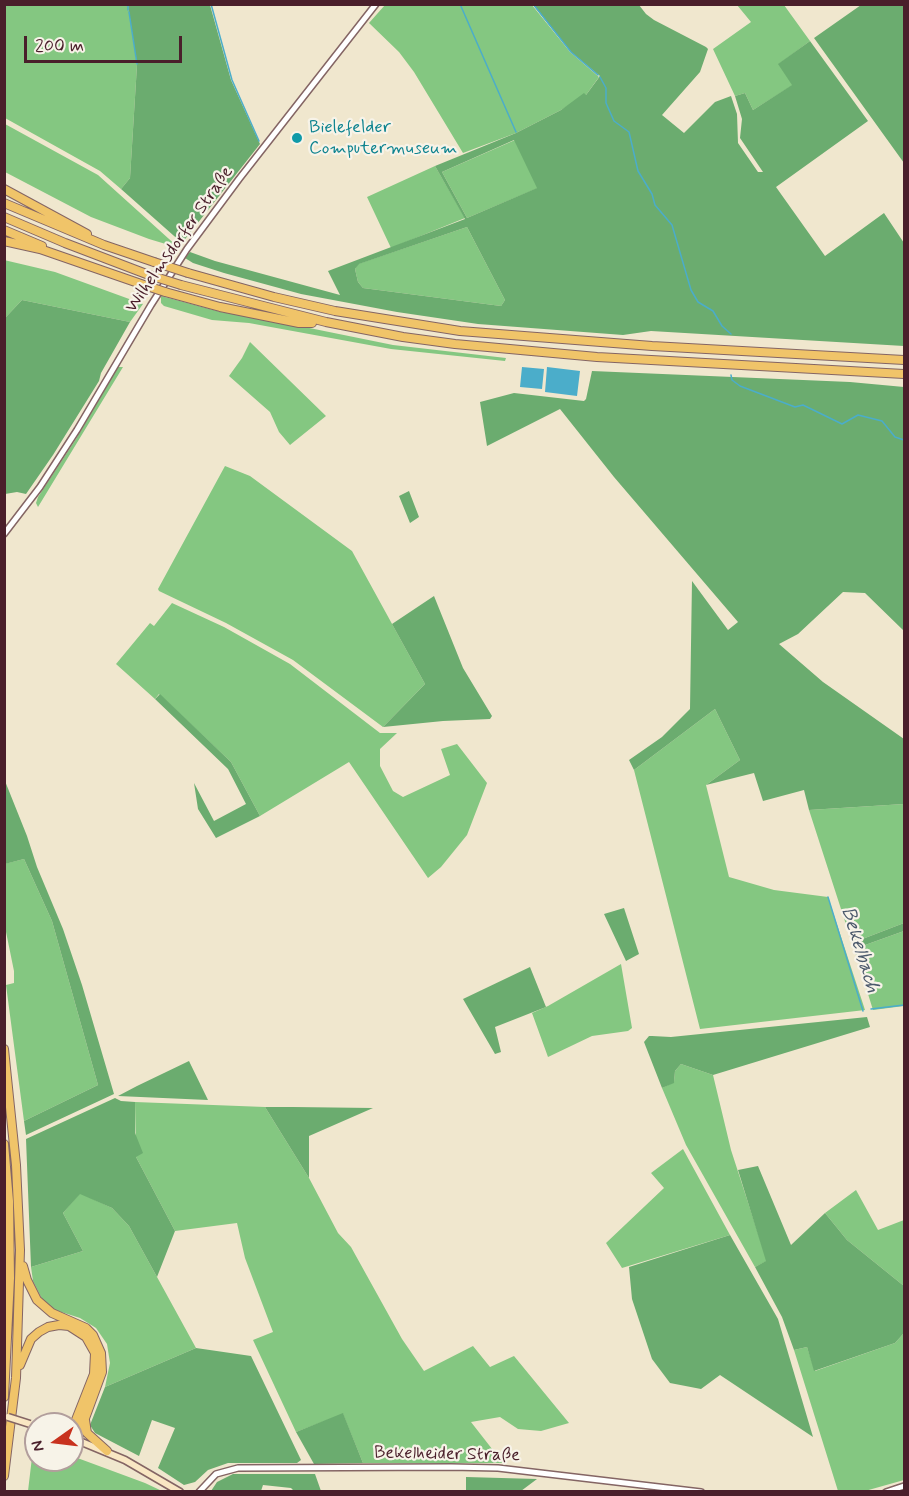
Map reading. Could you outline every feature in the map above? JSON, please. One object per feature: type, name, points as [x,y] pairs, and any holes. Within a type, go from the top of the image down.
[{"type":"highway","points":[[4,189],[74,226],[104,245]]},
{"type":"highway","points":[[4,203],[104,245],[154,262],[274,297],[335,311],[460,331],[628,345],[904,360]]},
{"type":"highway","points":[[4,218],[65,243],[182,285],[326,322],[402,337],[516,351],[904,374]]},
{"type":"highway","points":[[4,230],[70,259]]},
{"type":"highway","points":[[4,241],[40,249],[144,285],[220,307],[299,323],[326,322]]},
{"type":"highway","points":[[4,1049],[16,1154],[20,1250],[16,1378],[4,1476]]},
{"type":"highway","points":[[4,1143],[9,1201],[10,1278],[4,1397]]},
{"type":"highway","points":[[4,1225],[9,1201]]},
{"type":"highway","points":[[20,1250],[27,1280],[37,1300],[52,1313],[86,1328],[98,1343],[102,1372],[85,1419],[87,1433],[106,1451]]},
{"type":"highway","points":[[4,1312],[4,1333]]},
{"type":"highway","points":[[16,1378],[26,1347],[39,1332],[59,1325],[77,1330],[86,1337],[95,1353],[94,1374],[79,1412]]},
{"type":"main road","points":[[4,1416],[24,1422]]},
{"type":"main road","points":[[84,1443],[106,1451],[180,1491]]},
{"type":"street","name":"Wilhelmsdorfer Straße","points":[[4,534],[40,487],[77,430],[187,249],[376,4]]},
{"type":"street","name":"Bekelheider Straße","points":[[199,1491],[216,1474],[238,1468],[439,1467],[498,1468],[701,1491]]},
{"type":"street","points":[[886,1491],[904,1486]]},
{"type":"green space","points":[[4,5],[128,5],[137,65],[130,178],[121,189],[100,171],[5,118]]},
{"type":"green space","points":[[128,5],[210,5],[231,80],[260,144],[182,243],[121,189],[130,178],[137,65]]},
{"type":"green space","points":[[385,5],[532,5],[570,52],[599,77],[586,95],[561,110],[516,133],[463,153],[414,72],[399,52],[369,23]]},
{"type":"green space","points":[[533,5],[639,5],[654,20],[708,49],[700,72],[662,115],[684,133],[715,102],[731,96],[737,114],[738,143],[758,172],[763,172],[740,138],[742,119],[735,96],[745,93],[753,110],[792,85],[778,64],[810,41],[868,121],[776,187],[825,256],[884,213],[904,243],[904,346],[651,331],[623,335],[478,324],[301,294],[224,273],[185,258],[190,252],[340,295],[328,271],[465,219],[435,166],[516,133],[561,110],[584,93],[586,95],[600,76],[571,52]],"holes":[[[514,140],[537,188],[467,218],[442,172]],[[467,227],[505,300],[501,306],[363,288],[358,282],[355,269],[359,264]]]},
{"type":"green space","points":[[737,5],[784,5],[810,41],[779,64],[793,85],[753,110],[745,93],[735,96],[713,49],[751,22]]},
{"type":"green space","points":[[861,5],[904,5],[904,163],[814,38]]},
{"type":"green space","points":[[5,124],[98,175],[179,248],[91,217],[5,172]]},
{"type":"green space","points":[[515,140],[538,188],[467,218],[442,172]]},
{"type":"green space","points":[[435,166],[465,218],[391,248],[367,197]]},
{"type":"green space","points":[[467,227],[505,300],[501,306],[363,288],[358,282],[355,269],[358,264]]},
{"type":"green space","points":[[4,260],[55,272],[143,304],[130,322],[22,300],[5,318]]},
{"type":"green space","points":[[161,296],[221,312],[393,345],[506,358],[505,361],[391,349],[249,323],[212,320],[164,306],[161,303]]},
{"type":"green space","points":[[22,300],[130,322],[101,373],[99,381],[26,494],[17,492],[5,494],[5,318]]},
{"type":"green space","points":[[250,342],[326,416],[290,445],[279,432],[270,412],[229,376]]},
{"type":"green space","points":[[118,367],[123,367],[38,507],[36,503],[38,497],[76,439]]},
{"type":"green space","points":[[592,371],[850,382],[904,387],[904,631],[865,593],[843,592],[798,634],[779,644],[823,682],[904,739],[904,804],[809,810],[804,790],[763,801],[754,773],[706,785],[740,760],[715,709],[634,770],[629,760],[662,737],[690,709],[692,581],[728,630],[738,622],[614,477],[560,409],[487,446],[480,402],[514,393],[584,401]]},
{"type":"green space","points":[[225,466],[250,476],[352,551],[425,684],[383,727],[293,660],[226,623],[159,591],[158,589]]},
{"type":"green space","points":[[409,491],[419,517],[410,523],[399,496]]},
{"type":"green space","points":[[434,596],[463,668],[492,716],[490,719],[383,727],[425,684],[392,624]]},
{"type":"green space","points":[[172,603],[224,627],[290,664],[380,733],[397,733],[380,749],[380,766],[393,791],[403,797],[450,775],[441,749],[457,744],[487,783],[467,835],[441,867],[428,878],[349,762],[260,816],[231,762],[159,694],[155,699],[116,664],[150,623],[154,626]]},
{"type":"green space","points":[[160,694],[231,762],[260,816],[216,838],[198,809],[194,783],[214,821],[246,804],[228,769],[155,699]]},
{"type":"green space","points":[[715,709],[740,760],[706,785],[729,877],[774,890],[828,897],[865,1010],[700,1029],[634,770]]},
{"type":"green space","points":[[5,781],[63,929],[114,1094],[26,1135],[24,1121],[98,1085],[52,921],[24,859],[5,864]]},
{"type":"green space","points":[[904,804],[904,923],[852,943],[809,810]]},
{"type":"green space","points":[[24,859],[52,921],[98,1085],[24,1121],[6,985],[14,983],[14,971],[5,927],[4,864]]},
{"type":"green space","points":[[624,908],[639,954],[626,961],[604,914]]},
{"type":"green space","points":[[904,923],[904,931],[854,949],[852,943]]},
{"type":"green space","points":[[904,931],[904,1006],[873,1010],[854,949]]},
{"type":"green space","points":[[621,964],[632,1028],[628,1031],[592,1036],[548,1057],[532,1013]]},
{"type":"green space","points":[[530,967],[546,1007],[495,1027],[501,1052],[495,1054],[463,999]]},
{"type":"green space","points":[[867,1017],[870,1027],[713,1075],[681,1064],[675,1071],[674,1083],[662,1088],[644,1042],[649,1036],[671,1037]]},
{"type":"green space","points":[[189,1061],[208,1100],[118,1096],[137,1086]]},
{"type":"green space","points":[[681,1064],[713,1075],[731,1150],[767,1261],[755,1267],[686,1145],[662,1088],[674,1082],[675,1071]]},
{"type":"green space","points":[[115,1098],[135,1102],[135,1133],[143,1153],[136,1157],[175,1231],[157,1277],[129,1226],[112,1208],[80,1194],[63,1213],[83,1251],[31,1267],[26,1139]]},
{"type":"green space","points":[[135,1102],[265,1107],[309,1178],[338,1233],[351,1247],[402,1339],[424,1371],[473,1346],[490,1367],[514,1356],[569,1423],[541,1431],[518,1429],[500,1417],[471,1422],[503,1463],[363,1463],[343,1414],[296,1432],[253,1340],[273,1332],[245,1258],[237,1223],[175,1231],[136,1157]]},
{"type":"green space","points":[[265,1107],[373,1108],[309,1136],[309,1178]]},
{"type":"green space","points":[[683,1149],[730,1235],[622,1268],[606,1243],[664,1188],[651,1173]]},
{"type":"green space","points":[[758,1166],[791,1245],[825,1213],[847,1240],[904,1286],[904,1333],[895,1343],[814,1371],[807,1347],[794,1350],[782,1317],[755,1267],[766,1261],[738,1170]]},
{"type":"green space","points":[[856,1190],[878,1230],[904,1220],[904,1286],[847,1240],[825,1213]]},
{"type":"green space","points":[[80,1193],[112,1208],[129,1226],[196,1348],[105,1387],[110,1363],[107,1344],[96,1328],[80,1318],[55,1310],[42,1299],[33,1281],[31,1267],[83,1251],[63,1213]]},
{"type":"green space","points":[[730,1235],[778,1319],[813,1437],[720,1375],[701,1389],[670,1383],[652,1359],[632,1299],[629,1267]]},
{"type":"green space","points":[[904,1333],[904,1480],[865,1491],[838,1491],[794,1350],[807,1347],[815,1371],[895,1343]]},
{"type":"green space","points":[[196,1348],[251,1356],[301,1460],[297,1463],[228,1463],[208,1470],[195,1482],[184,1485],[158,1468],[175,1428],[152,1420],[139,1456],[95,1433],[90,1425],[105,1387]]},
{"type":"green space","points":[[343,1413],[363,1463],[314,1464],[296,1432]]},
{"type":"green space","points":[[84,1460],[162,1491],[28,1491],[30,1472],[84,1472]]},
{"type":"green space","points":[[233,1474],[315,1474],[321,1491],[294,1491],[291,1488],[263,1485],[261,1491],[211,1491],[217,1482]]},
{"type":"green space","points":[[466,1477],[537,1479],[521,1491],[466,1492]]},
{"type":"water","points":[[522,367],[544,369],[542,389],[520,387]]},
{"type":"water","points":[[547,367],[580,371],[577,396],[545,392]]},
{"type":"waterway","points":[[128,4],[128,10]]},
{"type":"waterway","points":[[211,4],[232,80],[259,141]]},
{"type":"waterway","points":[[460,4],[516,132]]},
{"type":"waterway","points":[[533,4],[571,52],[598,75]]},
{"type":"waterway","points":[[129,12],[137,64]]},
{"type":"waterway","points":[[600,77],[606,88],[606,103],[614,121],[629,132],[638,171],[652,194],[655,205],[672,225],[691,290],[698,302],[713,311],[722,326],[731,334]]},
{"type":"waterway","points":[[731,375],[732,380],[740,386],[795,407],[803,405],[842,424],[858,415],[882,421],[895,437],[904,440]]},
{"type":"waterway","name":"Bekelbach","points":[[828,897],[863,1011]]},
{"type":"waterway","name":"Bekelbach","points":[[871,1009],[904,1005]]},
{"type":"place","name":"Bielefelder Computermuseum","points":[[297,138]]}]
